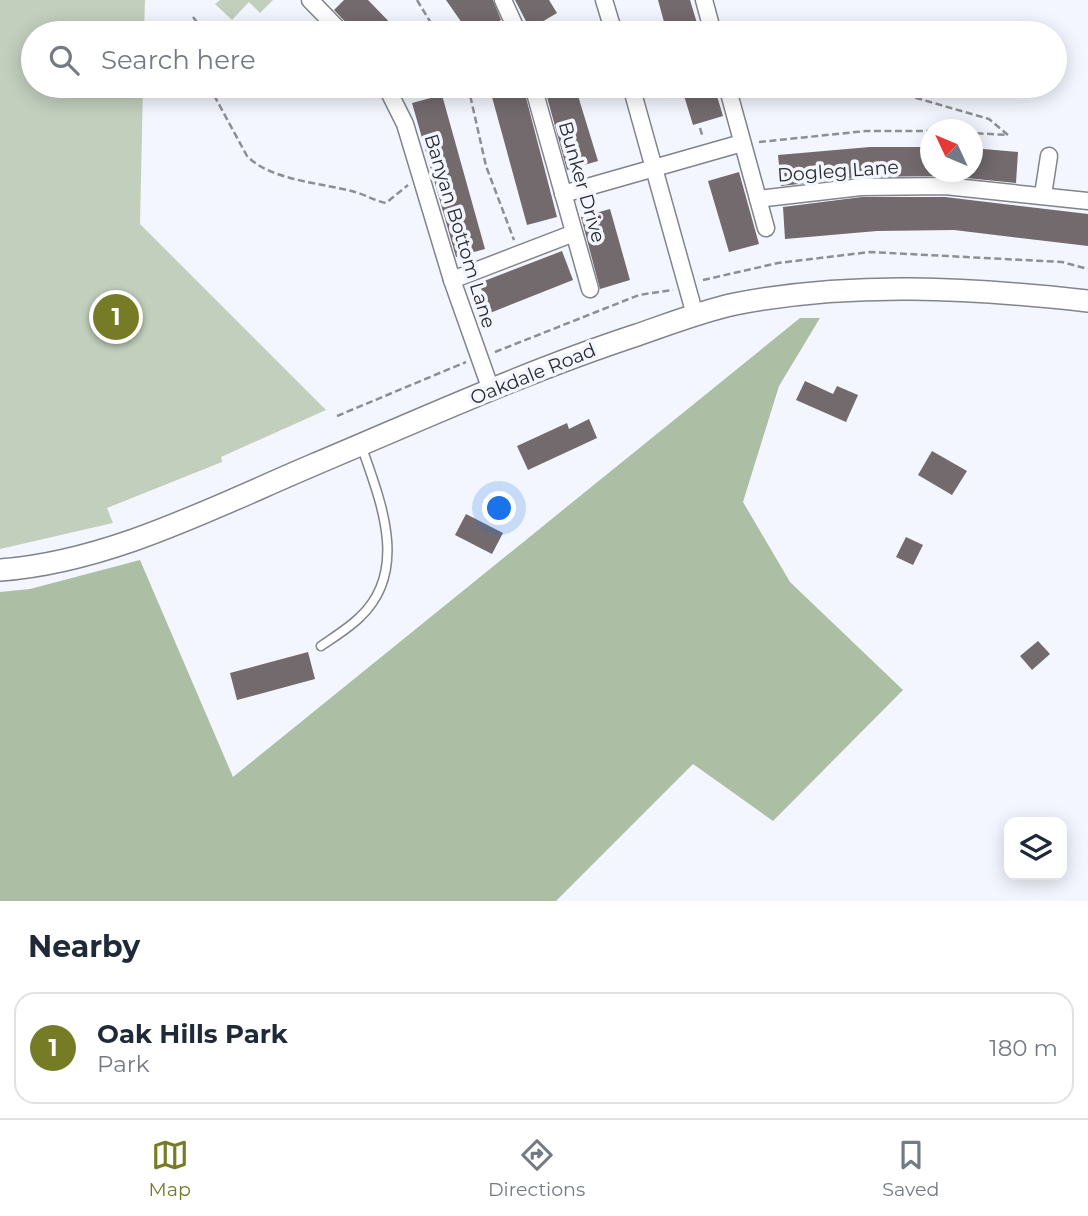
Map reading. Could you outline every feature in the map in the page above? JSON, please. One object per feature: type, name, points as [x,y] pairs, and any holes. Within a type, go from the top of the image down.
[{"type":"main road","name":"Oakdale Road","points":[[0,570],[103,549],[187,518],[594,349],[733,304],[811,292],[927,288],[991,290],[1088,301]]},
{"type":"street","points":[[311,0],[331,21]]},
{"type":"street","points":[[503,0],[513,21]]},
{"type":"street","points":[[604,0],[610,21]]},
{"type":"street","points":[[704,0],[710,21]]},
{"type":"street","name":"Banyan Bottom Lane","points":[[392,98],[405,124],[452,280],[491,390]]},
{"type":"street","name":"Bunker Drive","points":[[536,98],[590,289]]},
{"type":"street","points":[[635,98],[656,166],[695,315]]},
{"type":"street","points":[[732,98],[749,143],[758,199],[766,228]]},
{"type":"street","points":[[563,194],[656,166],[749,143]]},
{"type":"street","points":[[1043,195],[1048,156]]},
{"type":"street","name":"Dogleg Lane","points":[[758,199],[861,187],[945,186],[1088,201]]},
{"type":"street","points":[[452,280],[574,233]]},
{"type":"lane","points":[[321,646],[361,617],[382,589],[388,565],[384,512],[361,445]]},
{"type":"path","points":[[417,0],[430,21]]},
{"type":"path","points":[[193,18],[196,21]]},
{"type":"path","points":[[215,98],[244,151],[257,164],[312,184],[354,192],[386,203],[409,182]]},
{"type":"path","points":[[471,98],[486,166],[516,246]]},
{"type":"path","points":[[917,98],[989,119],[1008,135],[983,134]]},
{"type":"path","points":[[749,143],[866,131],[920,131]]},
{"type":"path","points":[[698,281],[778,263],[870,252],[1062,262],[1088,269]]},
{"type":"path","points":[[337,416],[639,295],[674,289]]},
{"type":"green space","points":[[0,0],[145,0],[144,21],[21,21],[21,98],[143,98],[140,224],[326,410],[221,457],[222,462],[107,508],[113,523],[0,549]]},
{"type":"green space","points":[[220,0],[273,0],[260,13],[249,2],[232,20],[215,4]]},
{"type":"green space","points":[[800,318],[820,318],[779,386],[743,502],[790,582],[903,690],[773,821],[693,764],[556,901],[0,901],[0,592],[30,589],[140,560],[233,777]]},
{"type":"building","points":[[344,0],[368,0],[388,21],[345,21],[334,10]]},
{"type":"building","points":[[446,0],[493,0],[501,20],[500,21],[461,21]]},
{"type":"building","points":[[515,0],[549,0],[557,13],[544,21],[526,21]]},
{"type":"building","points":[[658,0],[690,0],[696,21],[664,21]]},
{"type":"building","points":[[443,98],[485,249],[456,257],[412,103]]},
{"type":"building","points":[[492,98],[526,98],[557,217],[527,225]]},
{"type":"building","points":[[547,98],[579,98],[598,161],[567,170]]},
{"type":"building","points":[[685,98],[718,98],[723,116],[693,125]]},
{"type":"building","points":[[870,147],[920,147],[920,176],[861,177],[781,186],[778,155]]},
{"type":"building","points":[[983,149],[1018,152],[1016,183],[983,180]]},
{"type":"building","points":[[739,172],[759,244],[729,252],[708,181]]},
{"type":"building","points":[[862,197],[945,197],[1088,214],[1088,246],[954,230],[877,231],[785,239],[783,207]]},
{"type":"building","points":[[610,209],[630,280],[600,289],[581,217]]},
{"type":"building","points":[[562,251],[573,280],[490,313],[479,283]]},
{"type":"building","points":[[805,381],[833,394],[837,386],[858,395],[846,422],[796,400]]},
{"type":"building","points":[[589,419],[597,438],[528,470],[517,446],[567,423],[569,429]]},
{"type":"building","points":[[932,451],[967,471],[952,495],[918,475]]},
{"type":"building","points":[[466,514],[503,533],[492,554],[455,535]]},
{"type":"building","points":[[906,537],[923,545],[913,565],[896,557]]},
{"type":"building","points":[[1038,641],[1050,654],[1032,670],[1020,656]]},
{"type":"building","points":[[308,652],[315,679],[237,700],[230,673]]},
{"type":"place","name":"Oak Hills Park","points":[[116,317]]}]
